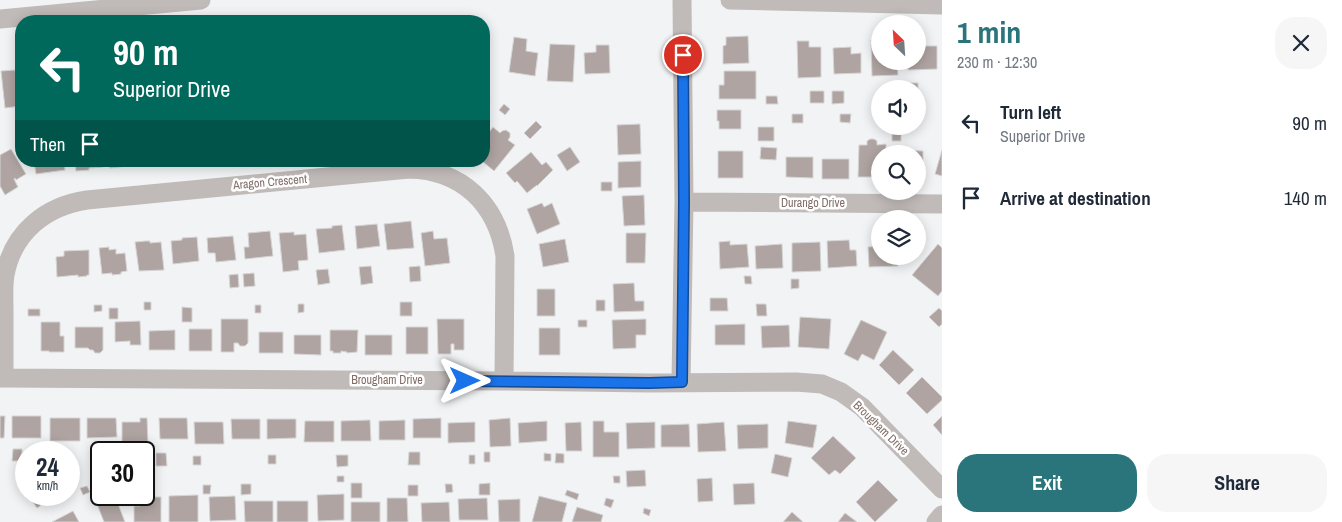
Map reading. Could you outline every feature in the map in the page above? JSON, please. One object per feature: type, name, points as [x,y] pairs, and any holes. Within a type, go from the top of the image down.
[{"type":"street","points":[[42,15],[201,0]]},
{"type":"street","points":[[682,0],[684,202],[682,382]]},
{"type":"street","points":[[730,0],[942,5]]},
{"type":"street","points":[[0,19],[15,18]]},
{"type":"street","name":"Aragon Crescent","points":[[2,378],[4,283],[7,266],[22,235],[36,221],[51,211],[87,200],[409,169],[435,172],[460,183],[485,206],[498,228],[502,237],[505,256],[504,381]]},
{"type":"street","name":"Durango Drive","points":[[684,202],[942,204]]},
{"type":"street","name":"Brougham Drive","points":[[2,378],[641,383],[796,382],[822,384],[841,392],[862,407],[942,489]]},
{"type":"street","points":[[936,522],[942,515]]},
{"type":"building","points":[[748,36],[749,63],[723,64],[723,46],[726,45],[726,37]]},
{"type":"building","points":[[514,37],[527,39],[526,51],[538,53],[535,76],[509,72]]},
{"type":"building","points":[[797,41],[809,41],[809,47],[821,47],[821,77],[798,78]]},
{"type":"building","points":[[550,44],[575,45],[573,82],[547,81]]},
{"type":"building","points":[[596,45],[609,45],[610,73],[585,74],[584,53],[596,52]]},
{"type":"building","points":[[926,46],[937,46],[937,69],[926,69]]},
{"type":"building","points":[[851,47],[851,54],[861,53],[861,73],[834,74],[833,48]]},
{"type":"building","points":[[15,70],[15,107],[5,108],[1,71]]},
{"type":"building","points":[[872,70],[898,70],[898,75],[872,76]]},
{"type":"building","points":[[724,71],[756,71],[756,99],[719,99],[719,85],[724,85]]},
{"type":"building","points":[[810,91],[824,91],[824,103],[810,103]]},
{"type":"building","points":[[832,91],[844,91],[844,103],[832,104]]},
{"type":"building","points":[[766,96],[777,96],[778,104],[766,104]]},
{"type":"building","points":[[504,104],[510,109],[505,115],[499,110]]},
{"type":"building","points":[[717,110],[741,110],[741,129],[719,129]]},
{"type":"building","points":[[792,114],[803,114],[803,123],[792,123]]},
{"type":"building","points":[[840,114],[851,114],[850,123],[840,122]]},
{"type":"building","points":[[536,121],[542,127],[530,139],[524,133]]},
{"type":"building","points":[[640,124],[641,154],[618,155],[617,125]]},
{"type":"building","points":[[493,127],[500,133],[506,130],[510,133],[508,140],[515,145],[494,171],[489,167],[490,131]]},
{"type":"building","points":[[758,127],[774,127],[774,141],[758,141]]},
{"type":"building","points":[[892,135],[901,135],[901,141],[892,141]]},
{"type":"building","points":[[874,139],[877,141],[877,145],[871,145],[871,177],[858,177],[859,145],[867,145],[867,141]]},
{"type":"building","points":[[570,147],[580,162],[567,171],[557,155]]},
{"type":"building","points":[[761,147],[777,148],[776,160],[760,159]]},
{"type":"building","points":[[11,149],[15,156],[15,167],[22,167],[26,174],[16,180],[14,179],[18,187],[5,195],[0,186],[0,155]]},
{"type":"building","points":[[942,150],[942,176],[935,174]]},
{"type":"building","points":[[718,151],[743,151],[743,178],[718,178]]},
{"type":"building","points":[[531,152],[542,165],[546,162],[553,170],[527,193],[517,181],[515,183],[506,173]]},
{"type":"building","points":[[786,157],[813,157],[813,178],[786,177]]},
{"type":"building","points":[[822,159],[849,159],[849,179],[822,179]]},
{"type":"building","points":[[641,161],[641,187],[618,188],[618,162]]},
{"type":"building","points":[[35,167],[65,167],[65,170],[36,174]]},
{"type":"building","points":[[76,167],[103,167],[89,168],[89,170],[76,171]]},
{"type":"building","points":[[601,182],[612,182],[612,191],[601,191]]},
{"type":"building","points":[[644,195],[645,225],[624,226],[622,196]]},
{"type":"building","points":[[542,203],[544,207],[552,203],[560,224],[537,234],[527,209]]},
{"type":"building","points":[[411,221],[414,248],[387,250],[384,224]]},
{"type":"building","points":[[377,224],[380,246],[357,249],[355,226]]},
{"type":"building","points":[[342,225],[345,250],[319,253],[316,229]]},
{"type":"building","points":[[270,231],[273,256],[245,259],[244,247],[249,247],[248,233]]},
{"type":"building","points":[[433,231],[434,239],[447,238],[450,263],[425,266],[421,233]]},
{"type":"building","points":[[294,232],[294,235],[306,234],[308,260],[298,261],[299,270],[283,272],[279,233]]},
{"type":"building","points":[[626,233],[646,233],[645,263],[626,263]]},
{"type":"building","points":[[233,236],[236,260],[216,262],[215,253],[208,253],[207,238]]},
{"type":"building","points":[[197,237],[199,261],[173,264],[171,241]]},
{"type":"building","points":[[565,239],[569,262],[543,267],[539,244]]},
{"type":"building","points":[[849,240],[850,250],[856,250],[857,266],[828,268],[827,241]]},
{"type":"building","points":[[150,241],[150,243],[161,242],[164,270],[139,271],[135,242]]},
{"type":"building","points":[[730,241],[730,245],[747,244],[749,267],[720,269],[719,242]]},
{"type":"building","points":[[820,242],[821,271],[792,272],[792,243]]},
{"type":"building","points":[[782,244],[783,268],[756,269],[755,246]]},
{"type":"building","points":[[938,244],[942,248],[942,291],[938,296],[912,275],[920,265],[926,265],[926,258]]},
{"type":"building","points":[[109,247],[109,250],[116,249],[116,254],[125,253],[127,271],[121,272],[121,274],[102,274],[99,248]]},
{"type":"building","points":[[868,247],[871,247],[871,265],[898,266],[869,267]]},
{"type":"building","points":[[89,250],[89,275],[57,277],[56,257],[64,256],[64,251]]},
{"type":"building","points":[[371,266],[373,283],[361,285],[359,267]]},
{"type":"building","points":[[420,266],[421,281],[410,282],[409,267]]},
{"type":"building","points":[[328,269],[330,283],[318,285],[316,270]]},
{"type":"building","points":[[254,273],[255,286],[244,287],[243,274]]},
{"type":"building","points":[[238,274],[239,287],[230,288],[229,275]]},
{"type":"building","points":[[744,276],[751,276],[752,284],[745,284]]},
{"type":"building","points":[[791,279],[799,279],[799,288],[791,289]]},
{"type":"building","points":[[634,283],[635,301],[644,301],[644,311],[614,312],[613,284]]},
{"type":"building","points":[[537,289],[555,289],[555,316],[537,316]]},
{"type":"building","points":[[710,298],[727,298],[728,311],[710,311]]},
{"type":"building","points":[[596,300],[605,300],[605,311],[596,311]]},
{"type":"building","points":[[144,302],[151,302],[151,310],[144,310]]},
{"type":"building","points":[[400,302],[412,302],[412,316],[400,316]]},
{"type":"building","points":[[298,304],[304,304],[304,312],[298,313]]},
{"type":"building","points":[[756,304],[766,304],[767,316],[757,316]]},
{"type":"building","points":[[94,305],[102,305],[102,311],[94,312]]},
{"type":"building","points":[[255,305],[261,305],[261,313],[255,313]]},
{"type":"building","points":[[182,307],[192,308],[192,322],[182,322]]},
{"type":"building","points":[[109,308],[118,308],[118,319],[109,319]]},
{"type":"building","points":[[939,308],[942,311],[942,324],[939,327],[929,317]]},
{"type":"building","points":[[28,309],[40,309],[40,316],[28,316]]},
{"type":"building","points":[[800,317],[831,319],[829,349],[798,347]]},
{"type":"building","points":[[221,319],[248,319],[248,343],[245,346],[234,343],[234,352],[221,352]]},
{"type":"building","points":[[437,319],[464,319],[464,350],[454,350],[454,344],[451,344],[451,354],[438,354]]},
{"type":"building","points":[[646,319],[646,335],[636,335],[636,348],[613,349],[612,320]]},
{"type":"building","points":[[578,320],[587,320],[587,327],[578,327]]},
{"type":"building","points":[[861,320],[887,332],[874,360],[862,354],[858,361],[844,354]]},
{"type":"building","points":[[140,321],[141,345],[130,345],[130,341],[115,342],[115,322]]},
{"type":"building","points":[[41,322],[60,322],[60,336],[64,336],[64,352],[41,351]]},
{"type":"building","points":[[745,324],[745,345],[715,345],[715,325]]},
{"type":"building","points":[[789,325],[790,347],[762,348],[761,326]]},
{"type":"building","points":[[75,327],[103,327],[103,350],[100,353],[95,353],[88,348],[75,348]]},
{"type":"building","points":[[406,327],[428,327],[428,354],[406,354]]},
{"type":"building","points":[[539,328],[560,328],[560,355],[539,355]]},
{"type":"building","points":[[189,329],[212,329],[212,351],[189,351]]},
{"type":"building","points":[[175,330],[175,350],[149,350],[149,331]]},
{"type":"building","points":[[330,330],[358,330],[357,352],[347,353],[341,351],[341,353],[333,353],[333,351],[330,351]]},
{"type":"building","points":[[259,332],[283,332],[283,353],[259,353]]},
{"type":"building","points":[[294,335],[321,335],[321,355],[294,354]]},
{"type":"building","points":[[365,335],[392,335],[392,355],[365,355]]},
{"type":"building","points":[[893,350],[914,370],[899,385],[879,365]]},
{"type":"building","points":[[922,377],[942,397],[942,400],[927,414],[906,393]]},
{"type":"building","points":[[0,416],[5,416],[4,438],[0,438]]},
{"type":"building","points":[[12,416],[41,416],[41,438],[12,438]]},
{"type":"building","points":[[942,416],[942,435],[933,425]]},
{"type":"building","points":[[50,418],[80,418],[80,441],[50,441]]},
{"type":"building","points":[[87,418],[116,418],[117,437],[87,438]]},
{"type":"building","points":[[140,418],[147,418],[148,441],[122,441],[122,422],[140,422]]},
{"type":"building","points":[[159,418],[187,418],[188,439],[160,439]]},
{"type":"building","points":[[441,418],[441,438],[413,438],[413,419]]},
{"type":"building","points":[[510,418],[511,446],[490,447],[489,420]]},
{"type":"building","points":[[231,419],[260,419],[260,439],[232,439]]},
{"type":"building","points":[[267,419],[296,419],[296,438],[267,439]]},
{"type":"building","points":[[370,420],[371,441],[341,441],[341,421]]},
{"type":"building","points":[[405,420],[405,440],[379,440],[379,421]]},
{"type":"building","points":[[305,421],[334,421],[334,442],[304,442]]},
{"type":"building","points":[[547,421],[547,441],[519,443],[518,423]]},
{"type":"building","points":[[593,421],[604,421],[604,432],[619,432],[619,457],[593,457]]},
{"type":"building","points":[[788,421],[817,425],[813,448],[785,443]]},
{"type":"building","points":[[194,422],[223,422],[224,444],[195,444]]},
{"type":"building","points":[[475,422],[475,442],[448,443],[448,423]]},
{"type":"building","points":[[581,422],[582,451],[566,451],[565,423]]},
{"type":"building","points":[[655,422],[655,448],[627,449],[626,423]]},
{"type":"building","points":[[724,422],[726,451],[698,452],[697,424]]},
{"type":"building","points":[[689,424],[690,447],[661,447],[661,425]]},
{"type":"building","points":[[768,424],[768,448],[738,449],[737,425]]},
{"type":"building","points":[[833,436],[856,458],[840,474],[835,470],[829,475],[811,458]]},
{"type":"building","points":[[13,449],[15,449],[15,461],[12,461]]},
{"type":"building","points":[[409,452],[420,452],[420,465],[408,465]]},
{"type":"building","points":[[484,452],[490,452],[490,462],[484,462]]},
{"type":"building","points":[[156,453],[166,453],[167,466],[156,466]]},
{"type":"building","points":[[544,453],[551,454],[551,461],[544,461]]},
{"type":"building","points":[[556,453],[564,454],[564,463],[555,463]]},
{"type":"building","points":[[775,454],[792,458],[788,477],[771,473]]},
{"type":"building","points":[[268,455],[276,455],[276,464],[268,464]]},
{"type":"building","points":[[336,455],[348,455],[348,466],[337,467]]},
{"type":"building","points":[[469,455],[475,455],[475,464],[469,464]]},
{"type":"building","points":[[193,456],[201,456],[201,465],[193,465]]},
{"type":"building","points":[[645,470],[646,486],[627,487],[626,471]]},
{"type":"building","points":[[337,476],[344,476],[344,482],[337,482]]},
{"type":"building","points":[[613,476],[620,476],[620,483],[614,483]]},
{"type":"building","points":[[712,478],[713,501],[698,502],[697,479]]},
{"type":"building","points":[[878,480],[898,500],[875,522],[856,502]]},
{"type":"building","points":[[351,483],[362,483],[362,498],[351,498]]},
{"type":"building","points":[[490,483],[490,495],[479,495],[479,484]]},
{"type":"building","points":[[754,483],[755,504],[734,505],[733,484]]},
{"type":"building","points":[[241,484],[251,484],[251,494],[241,495]]},
{"type":"building","points":[[445,484],[452,484],[453,492],[446,493]]},
{"type":"building","points":[[203,485],[211,485],[210,494],[203,494]]},
{"type":"building","points":[[408,485],[418,485],[418,496],[408,496]]},
{"type":"building","points":[[87,486],[90,492],[83,495],[80,488]]},
{"type":"building","points":[[567,490],[579,494],[577,500],[565,495]]},
{"type":"building","points":[[344,494],[344,520],[318,521],[317,495]]},
{"type":"building","points":[[198,495],[198,522],[169,522],[169,496]]},
{"type":"building","points":[[235,496],[236,520],[210,521],[209,497]]},
{"type":"building","points":[[539,496],[567,503],[562,522],[532,522]]},
{"type":"building","points":[[155,497],[161,497],[161,522],[134,522],[134,506],[155,506]]},
{"type":"building","points":[[387,498],[407,498],[408,522],[387,522]]},
{"type":"building","points":[[487,498],[488,520],[459,520],[458,499]]},
{"type":"building","points":[[606,498],[614,500],[611,508],[604,505]]},
{"type":"building","points":[[520,499],[520,522],[499,522],[498,500]]},
{"type":"building","points":[[244,501],[273,501],[273,522],[245,522]]},
{"type":"building","points":[[277,501],[308,501],[308,522],[277,522]]},
{"type":"building","points":[[351,502],[380,502],[380,522],[351,522]]},
{"type":"building","points":[[449,502],[450,522],[422,522],[421,503]]},
{"type":"building","points":[[98,506],[119,506],[125,522],[104,522]]},
{"type":"building","points":[[577,507],[603,515],[601,522],[572,522]]},
{"type":"building","points":[[644,508],[651,510],[649,516],[643,513]]},
{"type":"building","points":[[73,511],[79,522],[52,522]]},
{"type":"building","points":[[792,512],[803,522],[783,522]]},
{"type":"building","points":[[845,513],[857,522],[838,522]]},
{"type":"route","points":[[465,381],[682,382],[683,55]]}]
